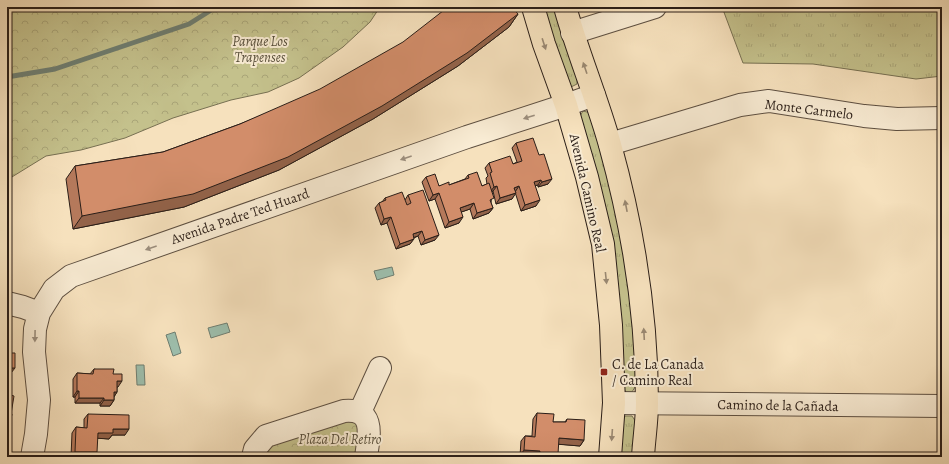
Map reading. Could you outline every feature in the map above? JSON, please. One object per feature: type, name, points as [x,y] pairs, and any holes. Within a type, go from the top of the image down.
[{"type":"main road","name":"Avenida Camino Real","points":[[533,7],[544,44],[566,105],[587,176],[602,244],[611,325],[614,403],[610,457]]},
{"type":"main road","points":[[565,7],[610,144],[625,203],[644,328],[647,403],[643,457]]},
{"type":"street","points":[[572,32],[655,7]]},
{"type":"street","name":"Avenida Padre Ted Huard","points":[[32,457],[36,434],[38,400],[34,352],[35,329],[39,314],[54,288],[71,276],[467,137],[594,95]]},
{"type":"street","name":"Monte Carmelo","points":[[610,144],[740,105],[769,101],[864,116],[897,119],[942,118]]},
{"type":"street","points":[[7,303],[23,307],[39,314]]},
{"type":"street","points":[[360,412],[380,368]]},
{"type":"street","name":"Camino de la Cañada","points":[[614,403],[942,406]]},
{"type":"street","points":[[253,457],[255,449],[266,436],[344,411],[352,410],[360,412],[368,424],[369,433],[366,457]]},
{"type":"green space","name":"Parque Los Trapenses","points":[[7,7],[380,7],[370,22],[343,47],[299,78],[268,92],[231,100],[173,118],[125,138],[81,150],[46,156],[7,180]]},
{"type":"green space","points":[[542,7],[555,7],[577,79],[577,84],[571,87]]},
{"type":"green space","points":[[722,7],[942,7],[942,76],[916,79],[813,64],[743,63]]},
{"type":"green space","points":[[583,111],[591,113],[614,199],[631,291],[636,375],[635,387],[632,392],[626,392],[622,386],[579,118]]},
{"type":"green space","points":[[625,416],[632,416],[636,422],[634,457],[620,457],[622,421]]},
{"type":"green space","name":"Plaza Del Retiro","points":[[344,419],[358,423],[360,432],[357,457],[262,457],[273,444]]},
{"type":"shaded area","points":[[392,267],[394,275],[377,280],[374,271]]},
{"type":"shaded area","points":[[227,323],[230,332],[211,338],[208,328]]},
{"type":"shaded area","points":[[175,332],[181,353],[173,356],[166,335]]},
{"type":"shaded area","points":[[136,365],[144,365],[145,385],[137,385]]},
{"type":"building","points":[[448,7],[512,7],[518,14],[467,53],[382,106],[288,157],[193,194],[82,216],[75,166],[163,152],[240,124],[320,89],[403,42]]},
{"type":"building","points":[[533,138],[539,155],[544,154],[552,179],[542,182],[541,180],[534,182],[540,200],[525,205],[519,186],[514,188],[516,193],[500,198],[497,186],[494,187],[489,163],[510,156],[513,164],[522,161],[516,143]]},
{"type":"building","points":[[477,172],[482,186],[489,183],[494,198],[490,200],[493,208],[477,213],[474,203],[460,208],[463,217],[449,222],[439,193],[433,195],[426,177],[435,174],[439,186],[449,182],[449,185],[469,178],[468,175]]},
{"type":"building","points":[[423,190],[439,235],[425,240],[422,231],[413,234],[414,239],[400,244],[391,217],[384,219],[379,203],[386,200],[385,198],[402,192],[407,205],[411,203],[408,195]]},
{"type":"building","points":[[7,353],[15,353],[15,368],[7,368]]},
{"type":"building","points":[[94,369],[114,369],[113,374],[122,374],[122,381],[117,381],[117,392],[114,392],[114,400],[104,400],[104,398],[79,398],[79,391],[77,391],[77,373],[93,374]]},
{"type":"building","points":[[7,394],[14,396],[10,424],[7,423]]},
{"type":"building","points":[[537,413],[554,414],[553,422],[566,422],[567,419],[585,420],[584,440],[559,438],[558,454],[555,454],[554,457],[539,456],[540,451],[524,450],[525,436],[535,437]]},
{"type":"building","points":[[88,414],[129,415],[129,429],[113,429],[113,433],[98,433],[97,452],[75,452],[76,427],[87,428]]},
{"type":"building","points":[[394,453],[423,455],[423,457],[394,457]]},
{"type":"waterway","points":[[7,77],[55,69],[189,24],[216,7]]},
{"type":"place","name":"C. de La Canada / Camino Real","points":[[604,372]]}]
